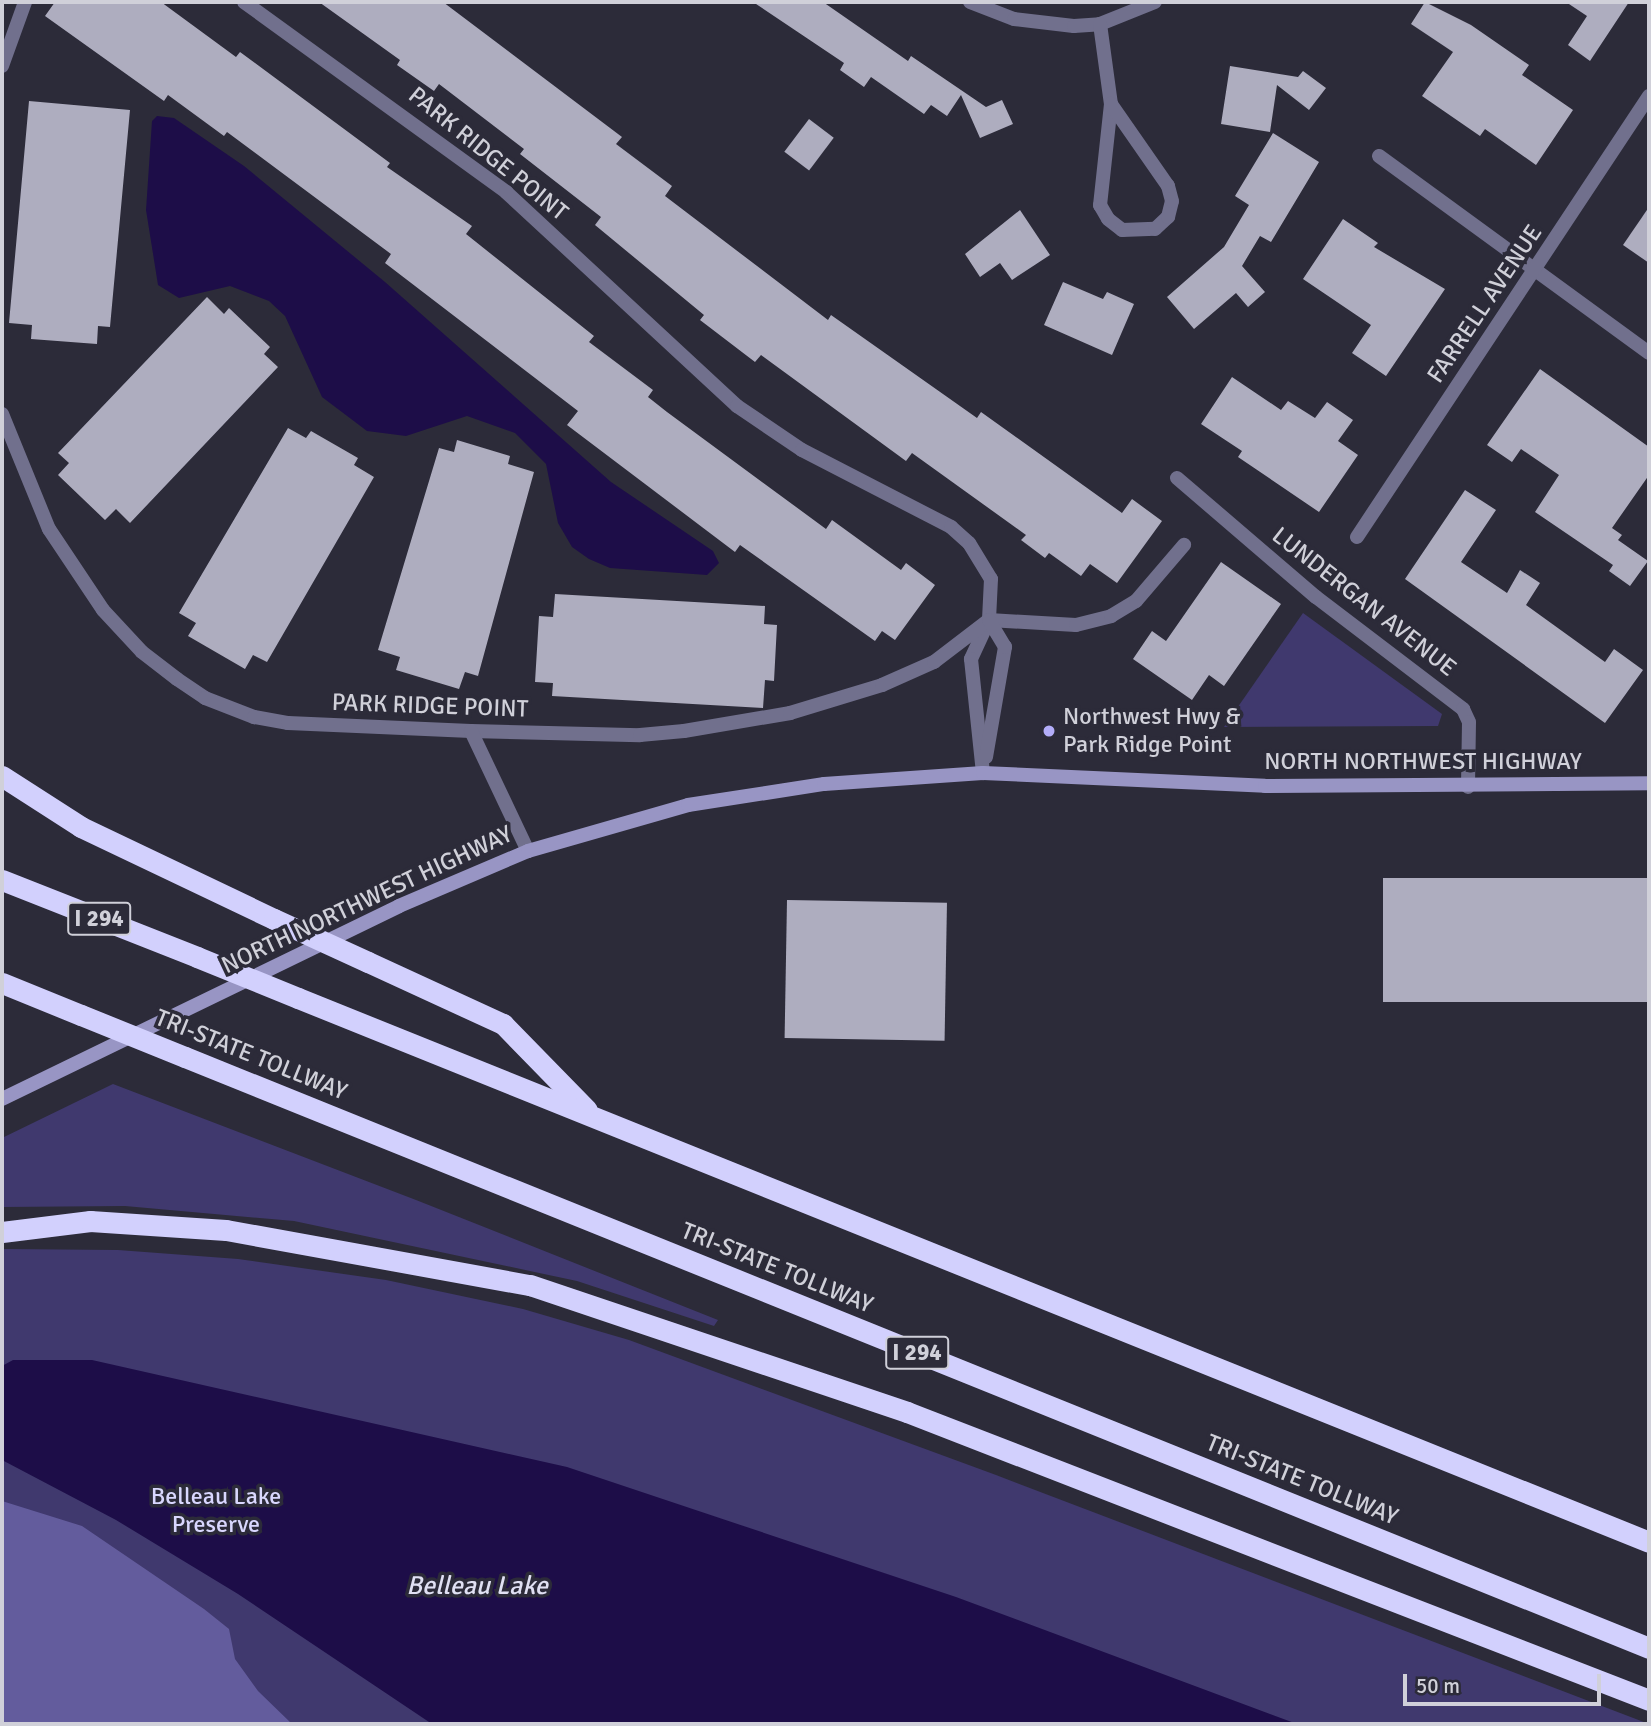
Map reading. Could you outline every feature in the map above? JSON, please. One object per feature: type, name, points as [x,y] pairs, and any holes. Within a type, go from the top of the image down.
[{"type":"highway","points":[[2,776],[81,827],[503,1024],[594,1117]]},
{"type":"highway","name":"I 294","points":[[2,880],[1649,1542]]},
{"type":"highway","name":"TRI-STATE TOLLWAY","points":[[2,983],[1649,1647]]},
{"type":"highway","points":[[2,1231],[90,1221],[226,1230],[530,1285],[907,1412],[1649,1700]]},
{"type":"main road","name":"NORTH NORTHWEST HIGHWAY","points":[[2,1099],[399,906],[527,851],[707,802],[824,784],[983,773],[1265,786],[1468,787],[1649,783]]},
{"type":"street","points":[[2,66],[25,2]]},
{"type":"street","name":"PARK RIDGE POINT","points":[[243,2],[506,192],[737,407],[802,450],[951,527],[969,543],[991,579],[989,620],[971,659],[983,773]]},
{"type":"street","points":[[970,2],[1043,25],[1100,24],[1155,2]]},
{"type":"street","points":[[1100,24],[1111,104],[1100,205],[1108,219],[1122,230],[1155,229],[1168,217],[1172,201],[1168,186],[1111,104]]},
{"type":"street","name":"FARRELL AVENUE","points":[[1357,537],[1649,96]]},
{"type":"street","points":[[1379,156],[1649,353]]},
{"type":"street","name":"PARK RIDGE POINT","points":[[2,414],[30,487],[76,575],[142,652],[205,698],[243,713],[288,723],[640,735],[790,713],[882,685],[934,662],[989,620]]},
{"type":"street","name":"LUNDERGAN AVENUE","points":[[1177,478],[1316,597],[1463,709],[1469,722],[1468,787]]},
{"type":"street","points":[[989,620],[1076,625],[1111,616],[1136,601],[1184,545]]},
{"type":"street","name":"PARK RIDGE POINT","points":[[983,773],[1004,647],[989,620]]},
{"type":"street","points":[[471,731],[527,851]]},
{"type":"green space","points":[[1303,613],[1442,714],[1438,726],[1224,727]]},
{"type":"green space","points":[[113,1084],[718,1320],[714,1326],[577,1281],[294,1221],[125,1206],[2,1207],[2,1138]]},
{"type":"green space","name":"Belleau Lake Preserve","points":[[2,1249],[118,1250],[238,1259],[386,1280],[523,1309],[629,1340],[996,1475],[1649,1724],[2,1724]]},
{"type":"shaded area","points":[[2,1501],[82,1526],[204,1609],[229,1629],[235,1659],[258,1691],[292,1724],[2,1724]]},
{"type":"water","points":[[157,116],[174,118],[244,166],[385,282],[611,482],[713,551],[719,563],[707,575],[610,568],[589,559],[572,547],[558,523],[546,464],[515,433],[467,416],[406,436],[367,431],[322,397],[285,316],[269,301],[230,286],[179,298],[158,285],[146,210],[152,121]]},
{"type":"water","name":"Belleau Lake","points":[[13,1360],[92,1360],[567,1467],[956,1597],[1297,1724],[432,1724],[238,1594],[116,1520],[2,1460],[2,1366]]},
{"type":"building","points":[[55,2],[161,2],[236,57],[240,52],[390,163],[387,167],[472,226],[466,234],[594,336],[589,342],[653,390],[648,397],[667,412],[826,529],[832,520],[901,570],[906,563],[935,585],[895,640],[882,631],[875,641],[740,545],[735,552],[567,425],[578,411],[385,263],[391,254],[227,132],[224,136],[168,95],[164,101],[45,16]]},
{"type":"building","points":[[319,2],[443,2],[622,137],[616,144],[672,186],[665,196],[828,320],[831,315],[977,418],[981,412],[1122,513],[1132,499],[1162,521],[1117,583],[1090,564],[1081,576],[1049,553],[1045,558],[1021,540],[1026,535],[912,453],[906,461],[761,355],[755,362],[700,320],[704,315],[595,225],[601,217],[520,154],[524,149],[439,84],[434,91],[397,65],[400,60]]},
{"type":"building","points":[[753,2],[823,2],[908,61],[911,56],[986,107],[1002,100],[1013,124],[980,138],[961,95],[947,116],[931,105],[924,114],[871,77],[864,87],[840,70],[844,63]]},
{"type":"building","points":[[1425,2],[1471,25],[1529,65],[1522,75],[1573,110],[1536,165],[1485,129],[1480,136],[1422,96],[1453,52],[1411,24]]},
{"type":"building","points":[[1566,2],[1629,2],[1590,61],[1568,45],[1587,16]]},
{"type":"building","points":[[1230,66],[1298,77],[1303,71],[1326,88],[1309,110],[1277,85],[1270,132],[1221,124]]},
{"type":"building","points":[[29,101],[130,110],[110,327],[98,326],[97,344],[31,339],[32,325],[9,323]]},
{"type":"building","points":[[809,119],[834,138],[809,170],[784,152]]},
{"type":"building","points":[[1273,133],[1319,162],[1271,242],[1260,236],[1242,266],[1265,292],[1248,307],[1236,293],[1194,329],[1167,297],[1224,247],[1249,205],[1235,196]]},
{"type":"building","points":[[1649,207],[1649,263],[1623,245]]},
{"type":"building","points":[[1020,210],[1050,255],[1012,280],[1000,263],[980,277],[965,254]]},
{"type":"building","points":[[1343,219],[1378,243],[1374,247],[1445,289],[1386,376],[1352,353],[1371,325],[1303,279]]},
{"type":"building","points":[[1063,282],[1103,299],[1107,292],[1134,304],[1112,355],[1044,325]]},
{"type":"building","points":[[207,297],[224,314],[229,308],[270,347],[264,354],[278,367],[130,523],[116,509],[105,520],[58,475],[69,463],[58,453]]},
{"type":"building","points":[[1540,369],[1649,447],[1649,475],[1612,528],[1622,535],[1618,540],[1648,561],[1630,586],[1609,571],[1613,565],[1535,512],[1559,475],[1521,449],[1512,462],[1487,445]]},
{"type":"building","points":[[1232,377],[1281,410],[1288,401],[1315,418],[1327,402],[1353,420],[1338,441],[1358,455],[1319,512],[1238,457],[1242,451],[1201,424]]},
{"type":"building","points":[[288,428],[306,438],[311,431],[358,458],[354,465],[374,477],[267,662],[253,655],[245,669],[188,636],[196,623],[179,613]]},
{"type":"building","points":[[457,440],[510,456],[508,464],[534,472],[478,676],[465,672],[459,689],[396,670],[400,657],[378,650],[439,448],[454,452]]},
{"type":"building","points":[[1465,490],[1496,510],[1461,562],[1507,593],[1520,570],[1540,583],[1526,605],[1605,662],[1614,649],[1643,670],[1605,723],[1405,579]]},
{"type":"building","points":[[1221,562],[1281,604],[1224,686],[1209,675],[1192,700],[1133,659],[1152,631],[1166,641]]},
{"type":"building","points":[[555,594],[765,606],[764,624],[777,625],[774,681],[765,680],[763,708],[552,696],[553,683],[535,682],[539,616],[553,617]]},
{"type":"building","points":[[1383,878],[1649,878],[1649,1002],[1383,1002]]},
{"type":"building","points":[[787,900],[947,903],[945,1041],[785,1038]]},
{"type":"place","name":"Northwest Hwy & Park Ridge Point","points":[[1049,731]]}]
